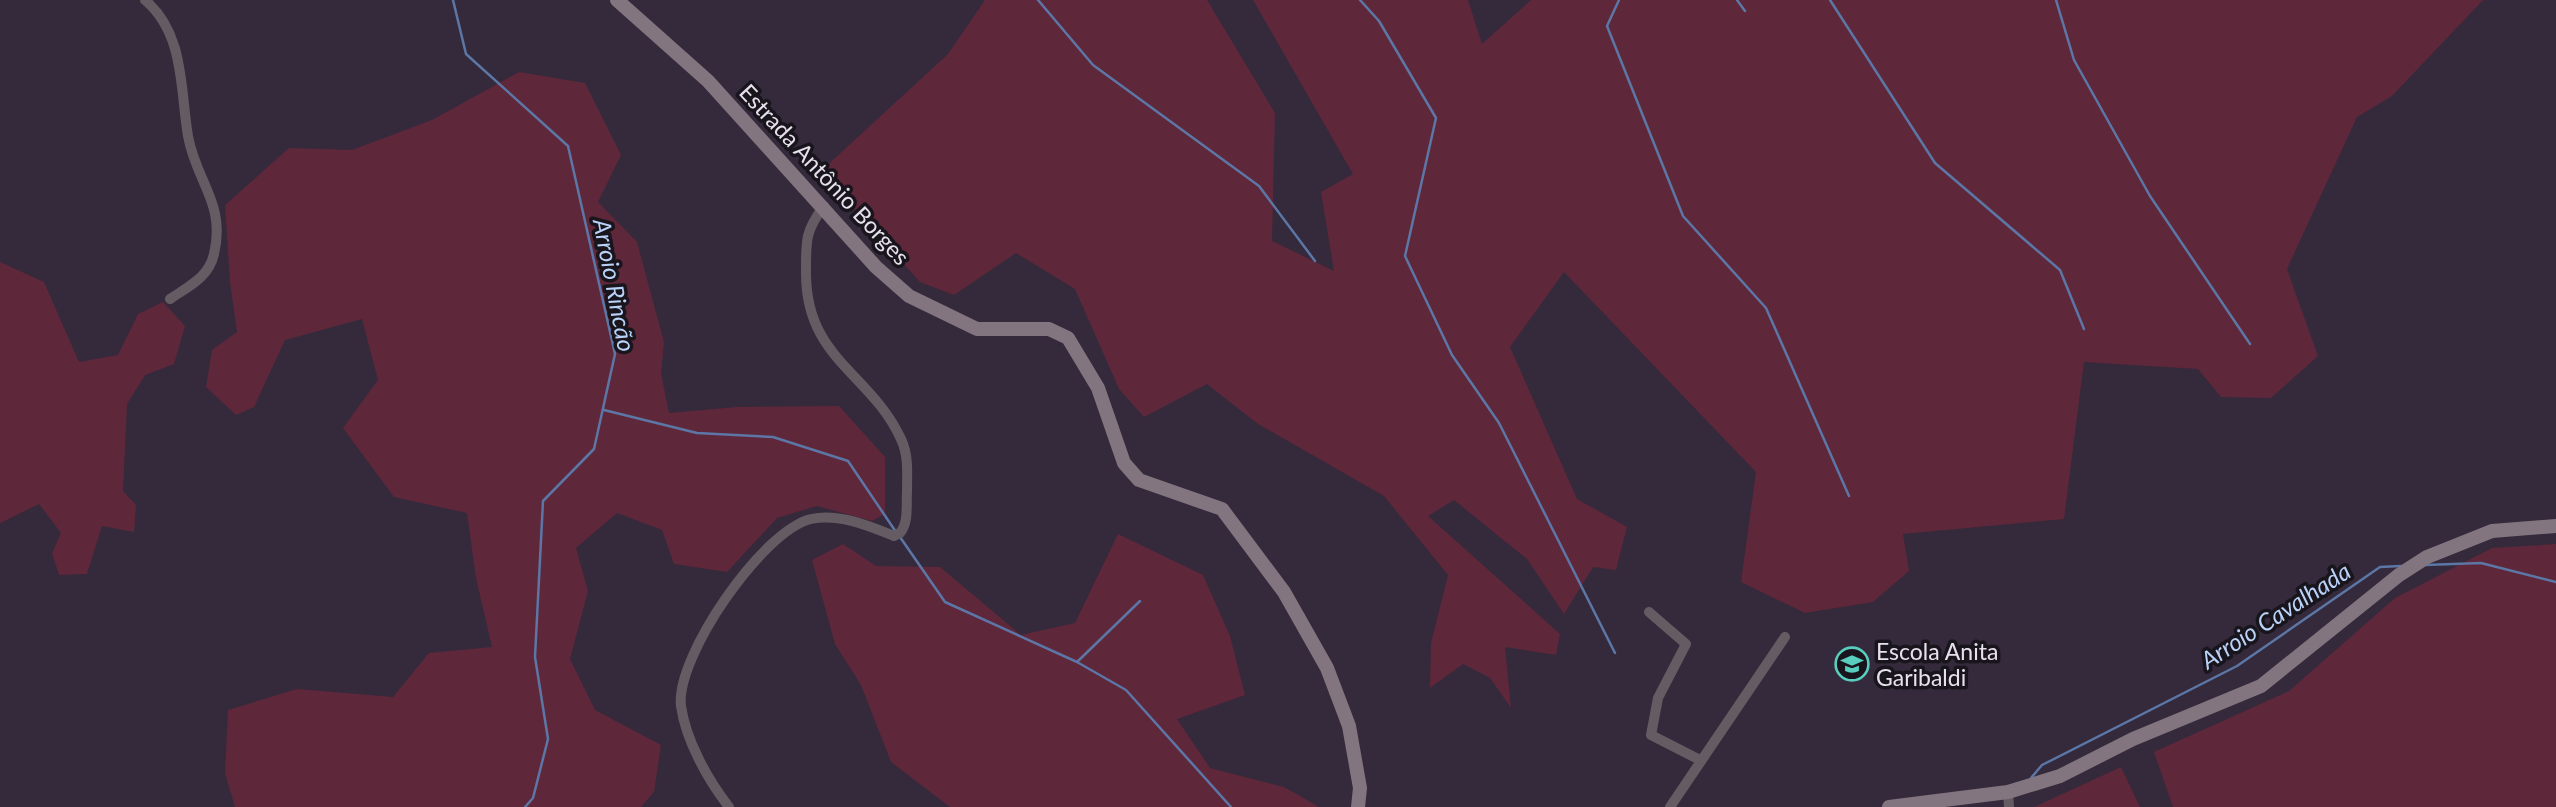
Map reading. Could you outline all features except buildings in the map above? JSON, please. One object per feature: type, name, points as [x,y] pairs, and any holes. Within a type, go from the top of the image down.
[{"type":"street","points":[[145,0],[155,9],[172,40],[183,78],[188,137],[215,206],[218,234],[214,257],[204,276],[170,299]]},
{"type":"street","name":"Estrada Antônio Borges","points":[[617,0],[708,81],[824,206],[876,267],[909,296],[977,329],[1049,329],[1068,338],[1098,388],[1124,463],[1139,480],[1222,509],[1284,592],[1328,668],[1349,726],[1360,788],[1358,807]]},
{"type":"street","points":[[729,807],[715,790],[681,706],[682,688],[701,638],[713,617],[737,579],[786,535],[811,519],[860,523],[894,536],[900,533],[906,522],[908,458],[902,440],[891,422],[819,337],[805,294],[806,235],[809,226],[824,206]]},
{"type":"street","points":[[1889,807],[2011,797],[2031,785],[2060,776],[2133,739],[2261,686],[2399,575],[2427,557],[2491,531],[2556,526]]},
{"type":"street","points":[[1649,612],[1686,644],[1658,698],[1651,736],[1700,760]]},
{"type":"street","points":[[1670,807],[1786,637]]},
{"type":"shaded area","points":[[985,0],[1207,0],[1275,113],[1272,241],[1334,271],[1321,192],[1353,174],[1253,0],[1468,0],[1482,44],[1531,0],[2483,0],[2392,96],[2357,117],[2287,269],[2318,356],[2271,398],[2221,397],[2198,369],[2084,362],[2064,519],[1903,534],[1909,571],[1873,602],[1805,613],[1741,582],[1756,472],[1564,272],[1510,347],[1577,499],[1627,527],[1616,570],[1593,567],[1564,614],[1527,559],[1454,500],[1428,516],[1560,634],[1556,655],[1505,647],[1511,708],[1490,678],[1463,664],[1430,688],[1431,643],[1448,575],[1384,496],[1258,424],[1207,384],[1144,417],[1119,389],[1075,289],[1016,253],[954,295],[920,282],[821,171],[948,54]]},
{"type":"shaded area","points":[[519,72],[585,83],[621,155],[598,202],[637,242],[664,342],[661,373],[669,413],[737,407],[839,406],[885,457],[885,514],[872,521],[817,506],[777,518],[727,572],[674,564],[662,530],[617,513],[576,548],[588,591],[570,659],[595,710],[661,745],[654,792],[641,807],[235,807],[225,773],[228,710],[297,689],[393,697],[429,653],[492,647],[476,578],[467,513],[394,497],[343,428],[378,380],[362,319],[285,340],[254,407],[236,415],[206,387],[212,350],[237,332],[230,282],[225,205],[289,148],[352,150],[432,120]]},
{"type":"shaded area","points":[[0,262],[44,282],[79,362],[118,355],[138,314],[163,302],[185,326],[174,364],[145,375],[127,404],[123,491],[136,505],[134,532],[102,526],[87,574],[59,575],[52,553],[61,533],[39,504],[0,523]]},
{"type":"shaded area","points":[[1118,534],[1203,575],[1230,636],[1245,695],[1177,719],[1210,768],[1284,787],[1319,807],[950,807],[891,762],[861,685],[835,644],[812,560],[843,544],[876,566],[940,567],[1021,635],[1075,623]]},
{"type":"shaded area","points":[[2556,544],[2556,807],[2173,807],[2154,752],[2289,691],[2395,598],[2492,548]]},
{"type":"shaded area","points":[[2121,767],[2140,807],[2034,807]]},
{"type":"waterway","name":"Arroio Rincão","points":[[453,0],[466,54],[568,146],[615,354],[594,449],[543,501],[535,657],[548,739],[533,798],[525,807]]},
{"type":"waterway","points":[[1038,0],[1093,65],[1259,186],[1315,261]]},
{"type":"waterway","points":[[1360,0],[1379,21],[1436,118],[1405,256],[1452,355],[1499,423],[1615,653]]},
{"type":"waterway","points":[[1619,0],[1607,26],[1683,216],[1766,308],[1849,496]]},
{"type":"waterway","points":[[1737,0],[1745,11]]},
{"type":"waterway","points":[[1830,0],[1935,163],[2060,270],[2084,329]]},
{"type":"waterway","points":[[2056,0],[2074,60],[2150,196],[2250,344]]},
{"type":"waterway","points":[[604,410],[697,433],[773,437],[848,461],[896,532]]},
{"type":"waterway","points":[[900,537],[945,602],[1077,662],[1126,690],[1231,807]]},
{"type":"waterway","name":"Arroio Cavalhada","points":[[2425,565],[2481,563],[2556,582]]},
{"type":"waterway","name":"Arroio Cavalhada","points":[[2031,778],[2042,765],[2237,666],[2380,567],[2401,566]]},
{"type":"waterway","points":[[1077,662],[1140,601]]},
{"type":"place","name":"Escola Anita Garibaldi","points":[[1852,664]]}]
